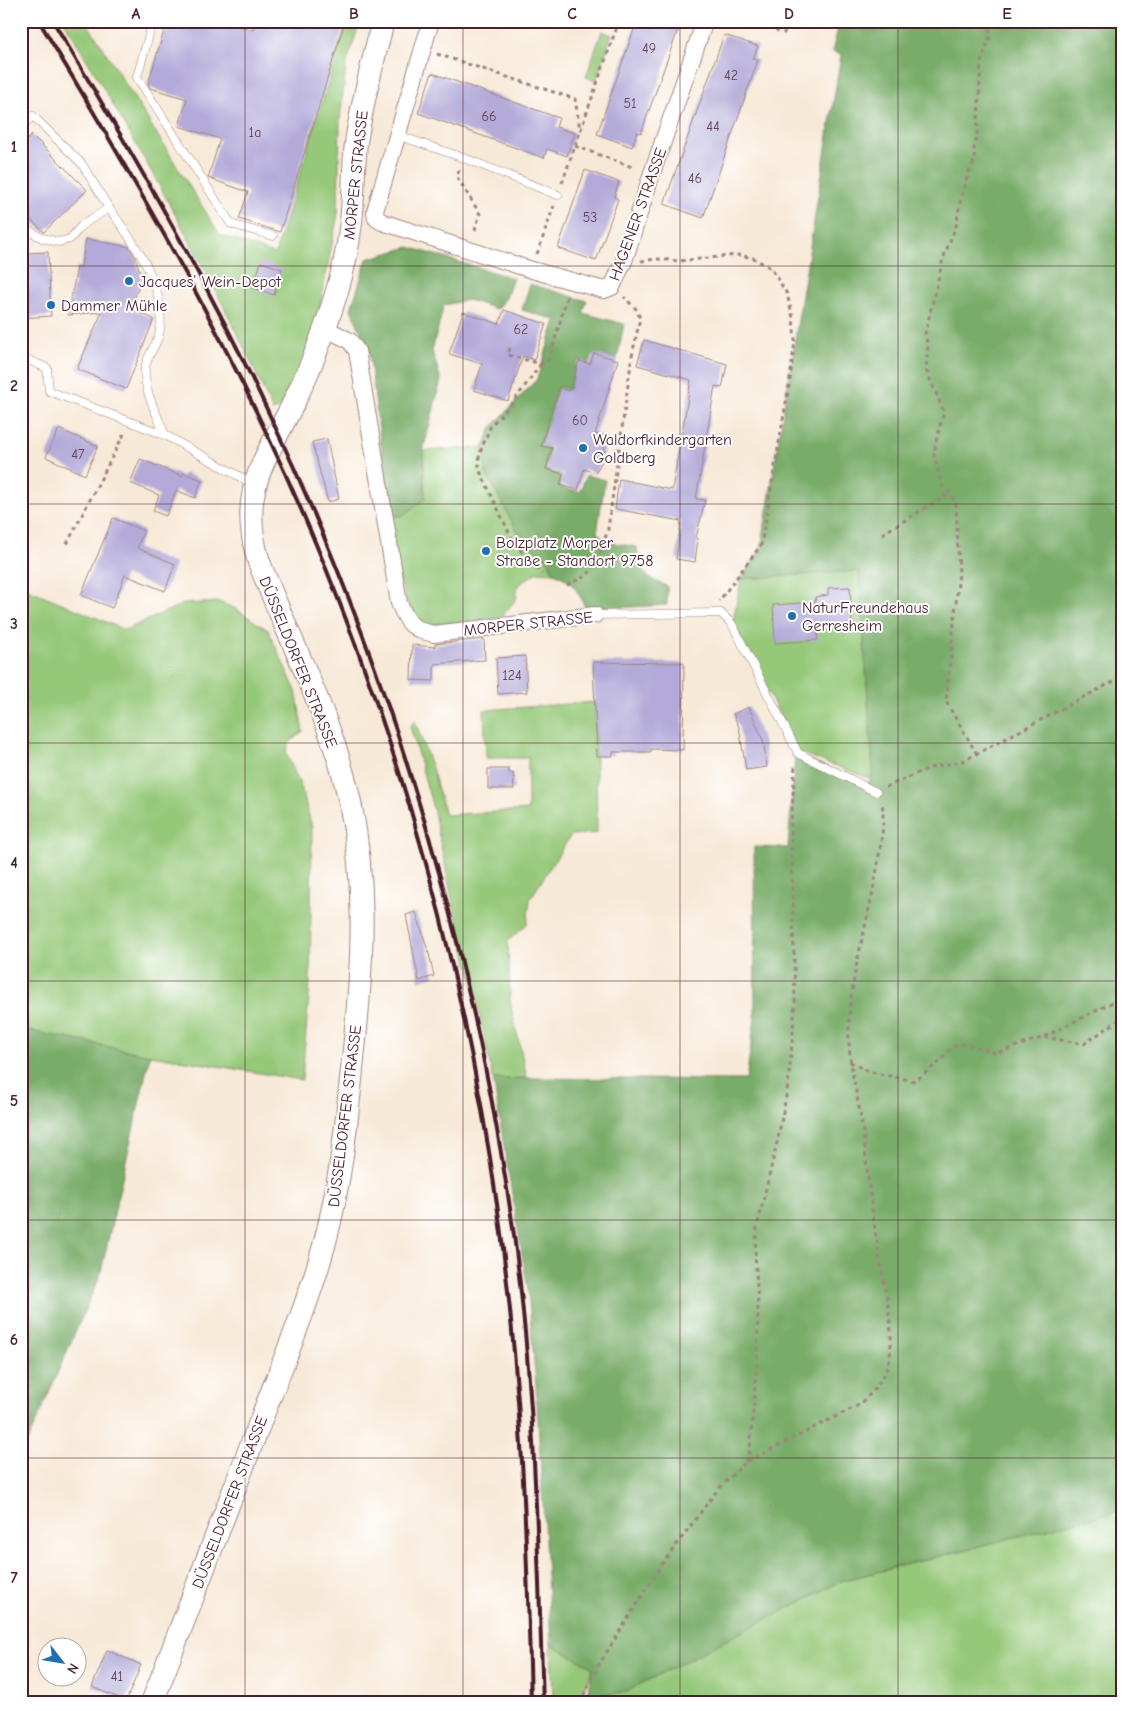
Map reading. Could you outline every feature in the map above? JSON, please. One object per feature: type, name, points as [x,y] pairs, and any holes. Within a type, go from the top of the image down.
[{"type":"main road","name":"MORPER STRASSE","points":[[250,516],[254,484],[301,387],[325,328],[340,283],[348,246],[358,134],[383,21]]},
{"type":"main road","name":"DÜSSELDORFER STRASSE","points":[[152,1703],[303,1310],[325,1242],[344,1140],[360,984],[363,935],[362,887],[355,830],[345,780],[319,702],[259,562],[254,547],[250,516]]},
{"type":"street","name":"MORPER STRASSE","points":[[376,218],[375,211],[431,21]]},
{"type":"street","name":"HAGENER STRASSE","points":[[376,218],[382,222],[572,282],[604,290],[612,287],[624,260],[705,21]]},
{"type":"street","name":"MORPER STRASSE","points":[[325,328],[350,341],[357,351],[399,603],[407,622],[419,631],[434,634],[508,622],[585,614]]},
{"type":"lane","points":[[153,21],[137,77],[230,224],[273,236]]},
{"type":"lane","points":[[21,128],[33,116],[82,164],[109,208],[141,252],[159,298],[160,330],[145,369],[148,390],[165,435]]},
{"type":"lane","points":[[397,135],[464,158],[558,195]]},
{"type":"lane","points":[[21,226],[42,238],[59,242],[70,239],[83,224],[109,208]]},
{"type":"lane","points":[[25,358],[47,368],[49,391],[165,435],[254,484]]},
{"type":"lane","points":[[711,612],[721,613],[732,624],[798,754],[876,792]]},
{"type":"lane","name":"MORPER STRASSE","points":[[585,614],[711,612]]},
{"type":"path","points":[[532,270],[618,23],[610,21]]},
{"type":"path","points":[[752,21],[784,33],[788,21]]},
{"type":"path","points":[[977,754],[946,702],[959,574],[956,506],[950,493],[942,486],[934,456],[944,412],[926,370],[928,346],[925,334],[931,302],[956,226],[965,184],[975,160],[974,148],[977,136],[981,63],[991,33],[987,24],[988,21]]},
{"type":"path","points":[[422,50],[575,99],[580,131]]},
{"type":"path","points":[[575,146],[652,173]]},
{"type":"path","points":[[464,158],[457,177],[480,214],[473,235]]},
{"type":"path","points":[[624,260],[658,258],[679,261],[738,256],[753,258],[771,268],[787,294],[793,318],[795,341],[789,386],[761,545],[711,612]]},
{"type":"path","points":[[510,348],[508,354],[541,364],[546,363],[550,356],[572,282]]},
{"type":"path","points":[[567,584],[588,575],[601,552],[608,528],[632,356],[640,318],[636,309],[612,287]]},
{"type":"path","points":[[541,364],[511,405],[491,425],[478,455],[479,469],[514,543],[542,574]]},
{"type":"path","points":[[68,544],[130,422]]},
{"type":"path","points":[[882,534],[950,493]]},
{"type":"path","points":[[581,1703],[598,1666],[662,1564],[719,1488],[746,1462],[857,1406],[877,1386],[885,1373],[890,1356],[890,1332],[868,1189],[864,1137],[850,1062],[848,1022],[851,997],[875,887],[884,824],[882,801],[876,792],[929,768],[963,761],[1122,676]]},
{"type":"path","points":[[746,1462],[750,1450],[757,1361],[758,1306],[755,1252],[757,1227],[780,1134],[791,1058],[795,1002],[791,826],[794,777],[798,754]]},
{"type":"path","points":[[850,1062],[870,1072],[914,1081],[942,1060],[949,1050],[958,1044],[996,1052],[1044,1037],[1113,1002],[1122,1001]]},
{"type":"path","points":[[1044,1037],[1084,1044],[1122,1018]]},
{"type":"green space","points":[[64,21],[86,21],[220,235],[275,254],[347,21],[360,21],[346,66],[340,119],[338,213],[315,331],[283,406],[273,411],[201,262],[148,165]]},
{"type":"green space","points":[[840,21],[1122,21],[1122,1510],[841,1581],[627,1691],[586,1698],[593,1668],[551,1644],[536,1386],[528,1290],[493,1079],[746,1080],[755,1017],[754,847],[788,848],[795,754],[868,784],[873,773],[859,571],[741,579],[761,549],[841,55],[832,51]]},
{"type":"green space","points":[[602,31],[612,35],[596,81],[586,77]]},
{"type":"green space","points":[[409,247],[513,278],[506,298],[497,309],[468,300],[444,305],[432,351],[441,380],[423,451],[425,499],[402,516],[390,516],[369,351],[351,309],[367,259]]},
{"type":"green space","points":[[530,284],[587,301],[583,313],[624,324],[617,359],[593,353],[589,363],[578,360],[569,390],[558,387],[552,407],[562,411],[556,429],[546,426],[540,446],[550,449],[545,470],[561,475],[559,487],[579,492],[586,475],[605,480],[597,533],[609,542],[637,547],[644,572],[652,579],[667,586],[667,605],[593,609],[585,607],[574,587],[554,573],[546,557],[523,542],[486,473],[484,447],[491,428],[537,379],[556,320],[522,310]]},
{"type":"green space","points":[[484,447],[486,473],[523,542],[546,557],[554,573],[537,572],[518,585],[516,599],[501,618],[428,625],[418,618],[410,607],[404,593],[396,561],[390,516],[425,499],[423,451]]},
{"type":"green space","points":[[859,570],[874,773],[871,779],[798,752],[733,621],[741,579]]},
{"type":"green space","points":[[21,586],[125,630],[183,604],[219,602],[236,609],[268,630],[296,691],[303,731],[289,743],[286,753],[301,787],[312,827],[310,982],[302,1080],[150,1055],[21,1029]]},
{"type":"green space","points":[[595,702],[597,833],[571,835],[530,899],[527,924],[508,941],[510,1002],[527,1078],[493,1079],[474,986],[452,899],[434,812],[410,726],[415,721],[433,771],[445,815],[528,810],[528,758],[486,758],[484,710]]},
{"type":"green space","points":[[21,1029],[150,1055],[100,1276],[21,1456]]},
{"type":"green space","points":[[1122,1510],[1122,1703],[585,1703],[586,1698],[627,1691],[841,1581]]},
{"type":"green space","points":[[551,1644],[593,1668],[578,1703],[553,1703]]},
{"type":"water","points":[[21,325],[27,347],[29,383],[26,419],[21,443]]},
{"type":"building","points":[[167,21],[223,21],[253,30],[256,21],[345,21],[280,232],[239,219],[248,192],[208,178],[220,139],[179,126],[187,99],[150,88],[148,84]]},
{"type":"building","points":[[637,21],[681,21],[641,133],[637,132],[632,147],[597,134]]},
{"type":"building","points":[[724,35],[758,46],[753,59],[758,60],[703,218],[664,204]]},
{"type":"building","points":[[432,73],[559,118],[556,127],[575,133],[567,156],[547,149],[544,158],[418,113]]},
{"type":"building","points":[[32,135],[87,190],[44,232],[21,211],[21,146]]},
{"type":"building","points":[[585,170],[619,182],[614,197],[618,199],[596,261],[558,248]]},
{"type":"building","points":[[86,239],[129,247],[135,257],[142,279],[130,309],[154,319],[126,389],[77,369],[102,312],[68,315],[77,267],[81,267]]},
{"type":"building","points":[[48,252],[51,316],[21,318],[21,288],[25,288],[24,253]]},
{"type":"building","points":[[261,262],[282,269],[274,295],[253,288]]},
{"type":"building","points":[[504,310],[546,324],[534,360],[523,356],[508,401],[474,390],[482,364],[449,354],[463,312],[499,324]]},
{"type":"building","points":[[644,340],[727,364],[722,388],[715,386],[696,499],[705,500],[696,538],[698,538],[695,562],[676,559],[681,521],[615,509],[619,479],[672,490],[691,380],[637,365]]},
{"type":"building","points":[[594,353],[618,360],[595,434],[606,437],[603,460],[595,473],[584,469],[578,490],[560,485],[563,474],[546,469],[552,448],[541,446],[559,388],[569,391],[579,361],[590,364]]},
{"type":"building","points":[[59,429],[98,446],[85,475],[46,457]]},
{"type":"building","points":[[327,439],[339,499],[328,502],[312,442]]},
{"type":"building","points":[[140,459],[182,476],[184,473],[202,480],[195,498],[176,490],[166,516],[153,511],[159,495],[130,483]]},
{"type":"building","points":[[113,518],[144,531],[137,548],[175,564],[165,591],[125,575],[112,608],[81,595]]},
{"type":"building","points":[[850,587],[852,624],[817,626],[818,640],[775,643],[773,605],[816,602],[815,597],[828,595],[828,588]]},
{"type":"building","points":[[484,639],[485,660],[434,664],[434,681],[411,680],[412,645],[435,647],[435,644]]},
{"type":"building","points":[[525,656],[527,692],[498,694],[496,658]]},
{"type":"building","points":[[593,662],[684,663],[683,750],[651,749],[651,752],[613,752],[613,756],[597,756]]},
{"type":"building","points":[[749,707],[763,740],[767,767],[746,770],[739,727],[733,714]]},
{"type":"building","points":[[488,769],[509,769],[509,773],[513,773],[514,789],[488,789]]},
{"type":"building","points":[[416,912],[434,976],[419,981],[406,915]]},
{"type":"building","points":[[107,1650],[141,1665],[126,1701],[92,1687]]},
{"type":"railway","points":[[39,21],[157,222],[239,375],[306,520],[344,614],[379,710],[410,807],[437,905],[461,1004],[481,1104],[497,1204],[512,1329],[522,1453],[531,1703]]},
{"type":"railway","points":[[53,21],[140,168],[195,267],[272,420],[314,513],[352,607],[387,702],[418,799],[470,996],[491,1095],[517,1258],[524,1321],[533,1448],[543,1703]]},
{"type":"place","name":"Jacques’ Wein-Depot","points":[[129,281]]},
{"type":"place","name":"Dammer Mühle","points":[[51,305]]},
{"type":"place","name":"Waldorfkindergarten Goldberg","points":[[583,448]]},
{"type":"place","name":"Bolzplatz Morper Straße - Standort 9758","points":[[486,551]]},
{"type":"place","name":"NaturFreundehaus Gerresheim","points":[[792,616]]}]
